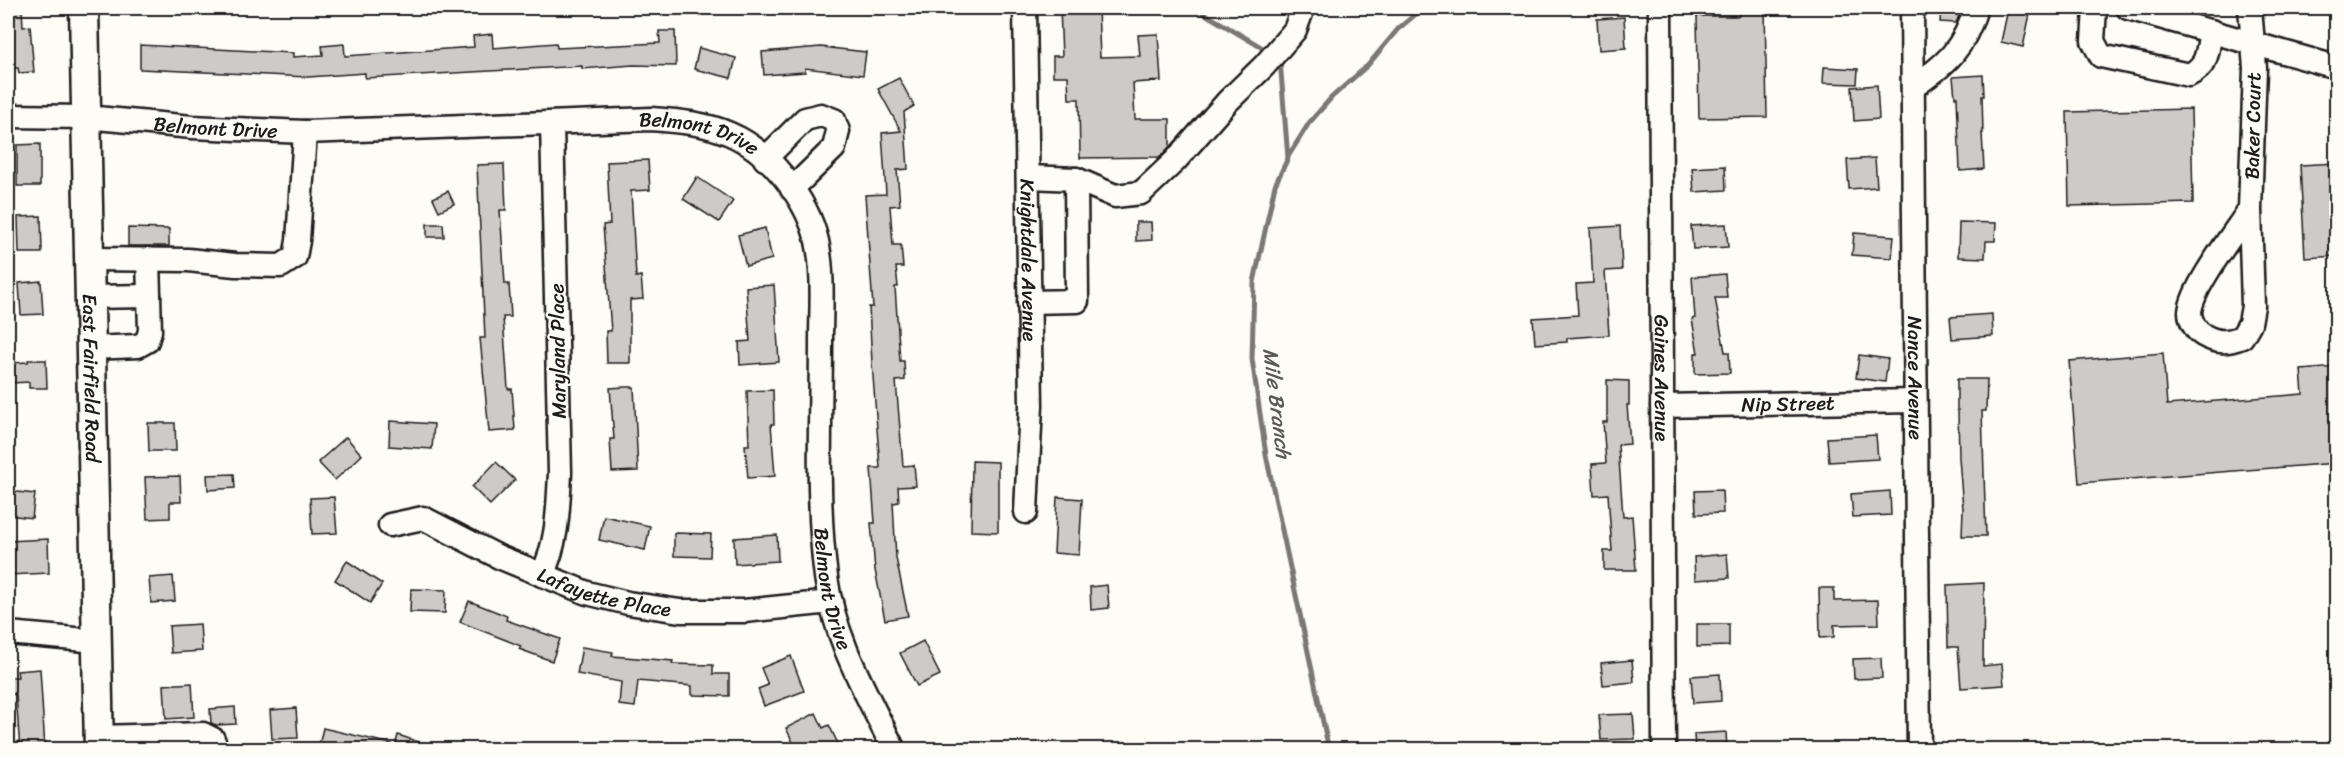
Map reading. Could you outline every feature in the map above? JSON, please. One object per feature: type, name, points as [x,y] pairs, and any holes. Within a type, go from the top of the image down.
[{"type":"main road","name":"East Fairfield Road","points":[[84,8],[99,743]]},
{"type":"street","name":"Knightdale Avenue","points":[[1025,8],[1031,405],[1026,512]]},
{"type":"street","points":[[1029,177],[1076,179],[1115,196],[1141,193],[1264,66],[1294,30],[1303,8]]},
{"type":"street","name":"Gaines Avenue","points":[[1660,8],[1664,750]]},
{"type":"street","name":"Nance Avenue","points":[[1912,8],[1919,750]]},
{"type":"street","points":[[1912,87],[1937,71],[1962,43],[1976,8]]},
{"type":"street","points":[[2095,8],[2093,41],[2101,56],[2189,75],[2199,70],[2205,62],[2211,31]]},
{"type":"street","points":[[2128,8],[2337,67]]},
{"type":"street","name":"Baker Court","points":[[2250,8],[2255,68],[2253,182],[2250,209],[2253,296],[2250,323],[2242,338],[2227,343],[2212,340],[2197,332],[2190,314],[2194,296],[2250,209]]},
{"type":"street","points":[[765,159],[805,119],[821,115],[834,120],[838,131],[834,148],[792,189]]},
{"type":"street","name":"Belmont Drive","points":[[8,116],[86,117],[192,127],[305,132],[651,119],[681,121],[732,135],[765,159],[792,189],[806,213],[817,241],[821,283],[821,520],[826,577],[831,602],[848,657],[894,750]]},
{"type":"street","name":"Maryland Place","points":[[542,575],[550,558],[556,531],[560,473],[552,124]]},
{"type":"street","points":[[89,259],[188,260],[235,265],[281,266],[295,257],[298,242],[305,132]]},
{"type":"street","points":[[1029,302],[1077,301],[1076,179]]},
{"type":"street","points":[[91,348],[138,346],[147,341],[150,331],[148,260]]},
{"type":"street","points":[[90,297],[149,296]]},
{"type":"street","name":"Nip Street","points":[[1662,406],[1915,401]]},
{"type":"street","name":"Lafayette Place","points":[[390,525],[423,518],[499,557],[542,575],[587,593],[628,603],[680,611],[744,611],[831,602]]},
{"type":"street","points":[[8,633],[97,641]]},
{"type":"street","points":[[99,743],[203,734],[213,739],[217,750]]},
{"type":"building","points":[[8,8],[22,8],[23,27],[30,26],[34,72],[19,73],[18,68],[9,68]]},
{"type":"building","points":[[1060,8],[1098,8],[1100,57],[1140,56],[1138,35],[1158,34],[1161,81],[1133,83],[1135,119],[1170,119],[1170,146],[1160,157],[1080,158],[1079,99],[1069,99],[1068,76],[1053,76],[1053,56],[1062,56]]},
{"type":"building","points":[[1739,8],[1765,8],[1767,117],[1699,118],[1697,16],[1739,16]]},
{"type":"building","points":[[1941,8],[1962,8],[1956,23],[1940,22]]},
{"type":"building","points":[[2008,9],[2030,14],[2023,47],[2001,42]]},
{"type":"building","points":[[1624,17],[1626,48],[1599,50],[1597,19]]},
{"type":"building","points":[[659,31],[675,31],[676,66],[633,65],[582,69],[582,66],[365,78],[365,73],[308,77],[140,69],[140,45],[293,53],[293,57],[323,55],[322,46],[344,44],[345,56],[474,47],[473,36],[492,34],[493,48],[556,43],[557,48],[660,43]]},
{"type":"building","points":[[821,47],[866,52],[863,75],[805,68],[805,72],[764,75],[762,52]]},
{"type":"building","points":[[699,48],[736,58],[731,78],[694,69]]},
{"type":"building","points":[[1824,67],[1858,69],[1857,84],[1823,83]]},
{"type":"building","points":[[1983,75],[1984,169],[1960,171],[1957,97],[1955,97],[1953,77]]},
{"type":"building","points":[[899,78],[914,106],[904,112],[908,169],[897,170],[900,205],[890,206],[893,245],[901,245],[903,267],[896,267],[898,287],[895,287],[900,361],[904,361],[905,380],[896,381],[903,466],[914,465],[916,486],[898,487],[899,502],[893,503],[896,558],[908,616],[885,620],[875,570],[871,523],[875,523],[871,468],[880,468],[872,363],[869,307],[873,307],[865,195],[886,194],[882,133],[901,131],[878,89]]},
{"type":"building","points":[[1877,85],[1879,119],[1854,121],[1852,87]]},
{"type":"building","points":[[2191,109],[2193,203],[2069,206],[2067,112]]},
{"type":"building","points":[[40,144],[40,186],[17,186],[17,145]]},
{"type":"building","points":[[1875,158],[1877,187],[1849,189],[1847,160]]},
{"type":"building","points":[[648,160],[650,190],[631,191],[636,277],[641,276],[643,299],[630,300],[630,363],[607,363],[606,331],[611,331],[603,225],[610,224],[607,162]]},
{"type":"building","points":[[2337,163],[2337,256],[2305,258],[2300,165]]},
{"type":"building","points":[[504,164],[506,210],[500,210],[505,284],[509,284],[511,317],[503,317],[508,389],[512,389],[515,430],[489,432],[480,338],[485,338],[477,165]]},
{"type":"building","points":[[1725,166],[1726,190],[1694,192],[1692,168]]},
{"type":"building","points":[[697,177],[733,201],[719,222],[683,199]]},
{"type":"building","points":[[448,191],[454,204],[439,211],[433,198]]},
{"type":"building","points":[[41,216],[42,253],[19,253],[18,217]]},
{"type":"building","points":[[1136,222],[1151,222],[1152,240],[1136,241]]},
{"type":"building","points":[[1959,222],[1996,223],[1995,241],[1986,241],[1985,258],[1958,257]]},
{"type":"building","points":[[427,224],[443,224],[444,237],[427,237]]},
{"type":"building","points":[[1726,224],[1728,247],[1693,249],[1691,226]]},
{"type":"building","points":[[1620,226],[1622,270],[1605,271],[1609,335],[1567,338],[1567,342],[1535,344],[1533,318],[1578,315],[1576,284],[1593,283],[1590,228]]},
{"type":"building","points":[[128,228],[169,229],[169,246],[128,246]]},
{"type":"building","points":[[765,228],[772,259],[746,266],[738,235]]},
{"type":"building","points":[[1854,233],[1894,236],[1892,258],[1852,255]]},
{"type":"building","points":[[1725,274],[1727,298],[1715,298],[1725,352],[1729,352],[1730,373],[1695,374],[1695,353],[1698,353],[1692,319],[1695,318],[1692,277]]},
{"type":"building","points":[[41,281],[43,314],[21,315],[19,283]]},
{"type":"building","points":[[774,285],[779,362],[740,365],[739,342],[750,341],[746,287]]},
{"type":"building","points":[[1992,314],[1993,336],[1952,339],[1950,317]]},
{"type":"building","points":[[2163,353],[2167,405],[2303,394],[2301,370],[2337,367],[2337,463],[2079,483],[2069,361]]},
{"type":"building","points":[[1859,355],[1888,359],[1885,382],[1856,378]]},
{"type":"building","points":[[28,360],[46,360],[47,388],[29,388],[29,382],[11,383],[11,363],[28,362]]},
{"type":"building","points":[[1957,379],[1987,379],[1986,411],[1982,411],[1986,536],[1962,536],[1963,509]]},
{"type":"building","points":[[1607,380],[1629,381],[1629,405],[1627,405],[1630,444],[1618,445],[1623,517],[1632,516],[1636,570],[1604,570],[1604,551],[1612,551],[1608,494],[1594,495],[1592,464],[1606,463],[1603,422],[1607,422]]},
{"type":"building","points":[[634,387],[638,471],[612,472],[610,439],[614,439],[610,388]]},
{"type":"building","points":[[773,390],[774,424],[771,424],[775,476],[748,478],[745,445],[749,445],[747,391]]},
{"type":"building","points":[[390,421],[434,424],[432,449],[389,446]]},
{"type":"building","points":[[148,423],[175,423],[176,451],[149,451]]},
{"type":"building","points":[[1876,435],[1878,459],[1829,462],[1827,438]]},
{"type":"building","points":[[346,437],[362,455],[335,480],[318,462]]},
{"type":"building","points":[[972,461],[998,462],[998,532],[971,531]]},
{"type":"building","points":[[496,462],[515,480],[490,505],[472,487]]},
{"type":"building","points":[[234,474],[235,488],[208,490],[207,475]]},
{"type":"building","points":[[180,476],[181,502],[170,502],[170,518],[147,519],[145,477]]},
{"type":"building","points":[[1722,490],[1723,513],[1696,514],[1695,491]]},
{"type":"building","points":[[8,491],[35,494],[32,518],[8,515]]},
{"type":"building","points":[[1890,491],[1891,515],[1853,517],[1851,494]]},
{"type":"building","points":[[334,497],[337,533],[312,534],[310,498]]},
{"type":"building","points":[[1057,497],[1082,499],[1079,555],[1054,553]]},
{"type":"building","points":[[604,516],[650,526],[645,550],[599,540]]},
{"type":"building","points":[[674,533],[711,534],[710,557],[674,556]]},
{"type":"building","points":[[777,535],[778,561],[735,564],[734,538]]},
{"type":"building","points":[[48,539],[49,573],[8,575],[8,541]]},
{"type":"building","points":[[1727,554],[1729,578],[1695,580],[1694,557]]},
{"type":"building","points":[[347,561],[382,584],[370,603],[335,580]]},
{"type":"building","points":[[173,576],[175,601],[151,603],[149,578]]},
{"type":"building","points":[[1984,583],[1983,666],[2002,664],[2004,685],[1961,688],[1958,647],[1948,647],[1947,585]]},
{"type":"building","points":[[1107,585],[1109,608],[1091,610],[1090,587]]},
{"type":"building","points":[[1819,588],[1834,588],[1834,601],[1878,600],[1879,624],[1834,625],[1834,637],[1820,638]]},
{"type":"building","points":[[411,589],[446,590],[445,613],[410,612]]},
{"type":"building","points":[[469,601],[507,616],[506,620],[560,639],[552,661],[519,649],[521,646],[460,622]]},
{"type":"building","points":[[200,624],[202,651],[171,653],[169,626]]},
{"type":"building","points":[[1697,624],[1729,624],[1729,646],[1697,647]]},
{"type":"building","points":[[923,641],[940,675],[917,686],[900,653]]},
{"type":"building","points":[[582,647],[613,652],[612,656],[673,661],[672,664],[713,665],[713,674],[729,674],[729,696],[692,695],[692,686],[638,681],[635,707],[619,705],[621,682],[577,674]]},
{"type":"building","points":[[791,656],[804,691],[764,706],[758,689],[768,685],[761,668]]},
{"type":"building","points":[[1881,658],[1882,678],[1854,679],[1853,659]]},
{"type":"building","points":[[1632,660],[1634,682],[1603,685],[1601,663]]},
{"type":"building","points":[[40,669],[45,749],[20,750],[16,694],[8,695],[8,677],[18,677],[17,671]]},
{"type":"building","points":[[1720,674],[1721,701],[1693,703],[1691,676]]},
{"type":"building","points":[[192,683],[194,717],[166,719],[164,685]]},
{"type":"building","points":[[235,707],[236,724],[211,723],[210,709]]},
{"type":"building","points":[[296,708],[298,738],[272,739],[270,710]]},
{"type":"building","points":[[816,713],[823,728],[829,725],[841,750],[797,750],[786,728]]},
{"type":"building","points":[[1633,714],[1635,739],[1601,740],[1599,715]]},
{"type":"building","points":[[323,728],[392,744],[392,750],[318,750]]},
{"type":"building","points":[[1726,732],[1727,750],[1695,750],[1694,734]]},
{"type":"building","points":[[398,735],[434,747],[434,750],[394,750]]},
{"type":"waterway","name":"Mile Branch","points":[[1195,8],[1266,50]]},
{"type":"waterway","points":[[1289,155],[1309,123],[1332,97],[1368,65],[1398,29],[1423,8]]},
{"type":"waterway","name":"Mile Branch","points":[[1280,60],[1288,158],[1275,185],[1254,282],[1252,359],[1266,455],[1329,750]]}]
